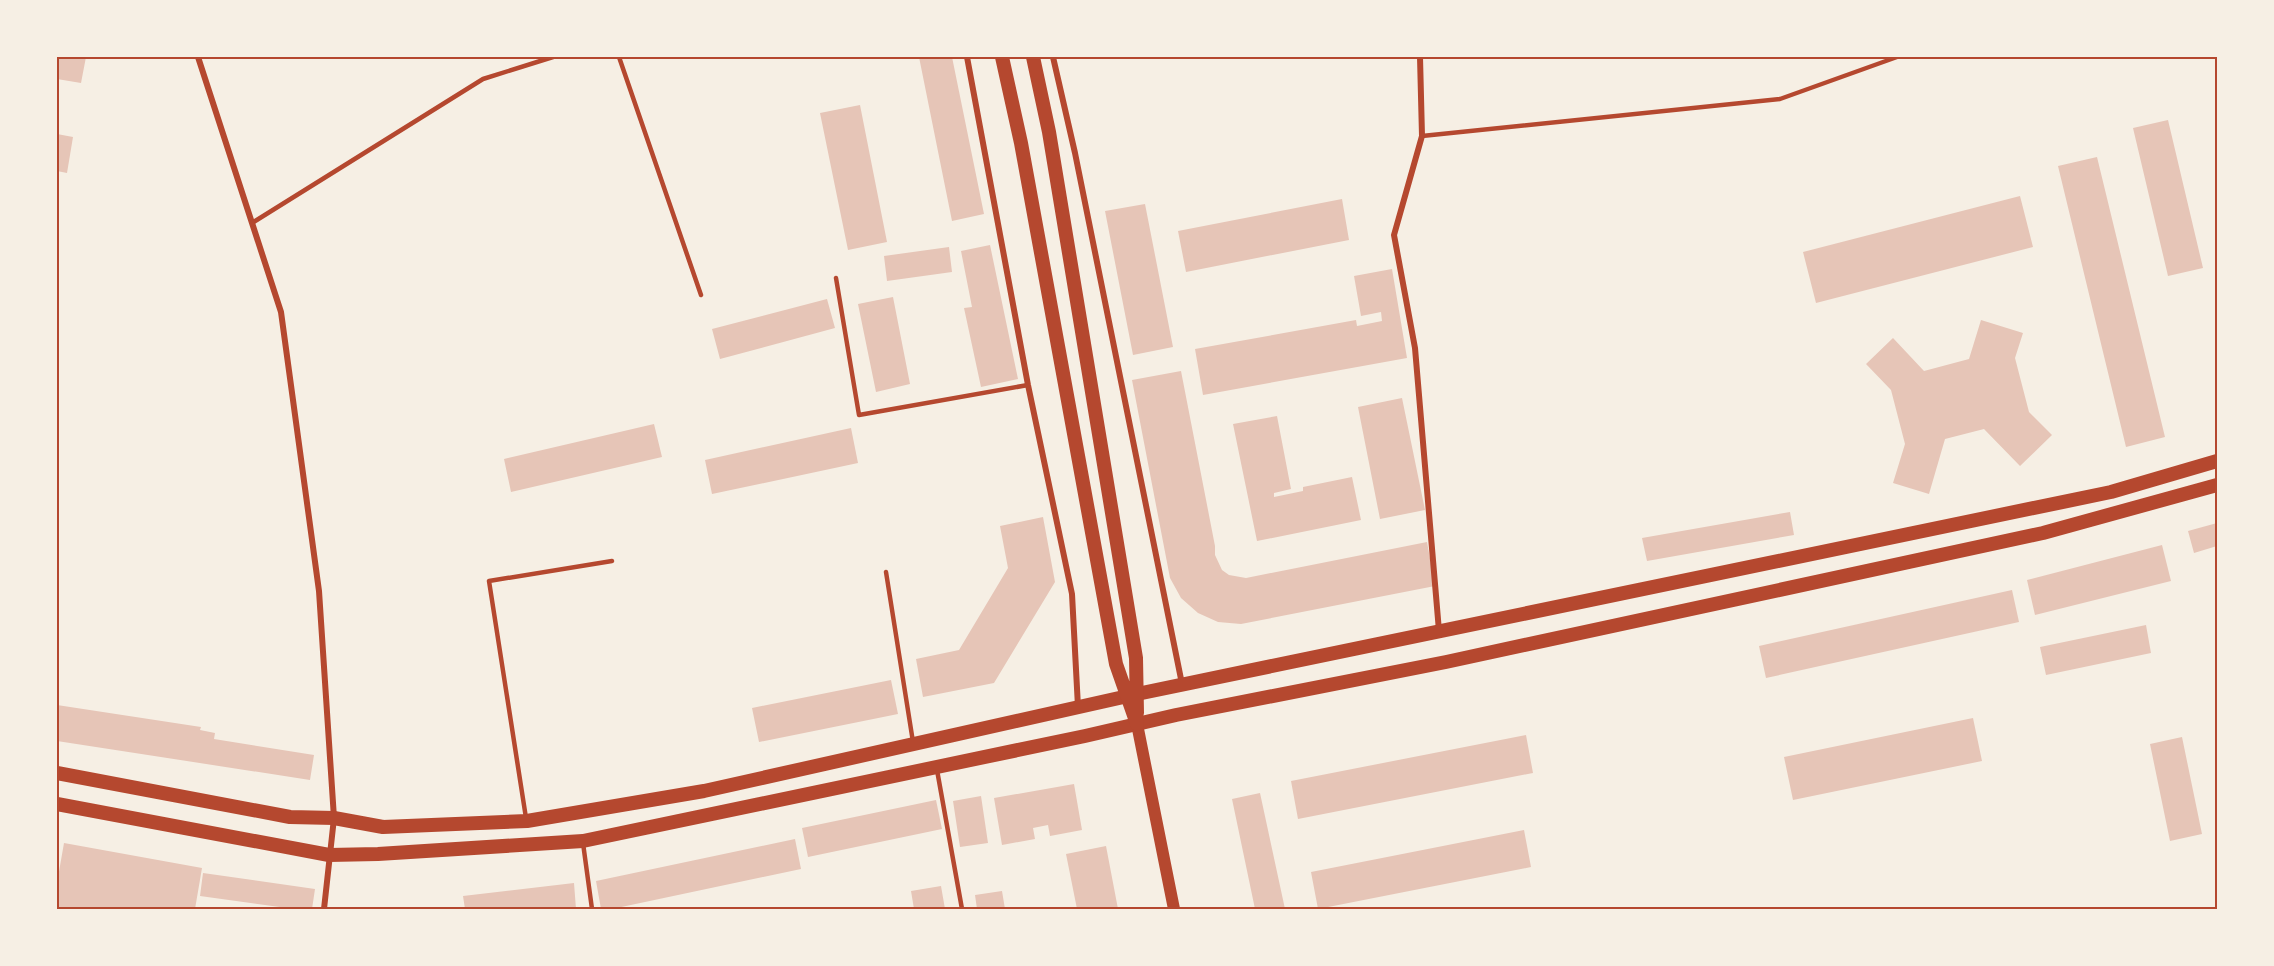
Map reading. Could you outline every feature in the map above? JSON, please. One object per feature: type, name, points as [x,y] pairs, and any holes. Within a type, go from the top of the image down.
[{"type":"main road","points":[[1002,57],[1021,143],[1116,664],[1137,724],[1174,909]]},
{"type":"main road","points":[[1033,57],[1049,132],[1136,658],[1137,724]]},
{"type":"main road","points":[[57,773],[290,817],[334,818],[383,827],[527,820],[704,791],[1137,694],[2111,492],[2217,461]]},
{"type":"main road","points":[[57,804],[329,855],[583,841],[1137,724],[1446,662],[2043,533],[2217,485]]},
{"type":"street","points":[[198,57],[281,312],[319,591],[334,818],[324,909]]},
{"type":"street","points":[[967,57],[1028,385],[1072,594],[1078,708]]},
{"type":"street","points":[[1053,57],[1075,153],[1182,685]]},
{"type":"street","points":[[1420,57],[1422,136],[1394,235],[1415,348],[1439,631]]},
{"type":"lane","points":[[252,223],[483,79],[553,57]]},
{"type":"lane","points":[[619,57],[701,295]]},
{"type":"lane","points":[[1422,136],[1780,99],[1897,57]]},
{"type":"lane","points":[[836,278],[859,415],[1028,385]]},
{"type":"lane","points":[[527,820],[489,581],[612,561]]},
{"type":"lane","points":[[886,572],[913,744]]},
{"type":"lane","points":[[937,766],[962,909]]},
{"type":"lane","points":[[583,841],[592,909]]},
{"type":"building","points":[[57,57],[86,57],[81,83],[57,79]]},
{"type":"building","points":[[919,57],[952,57],[984,214],[952,221]]},
{"type":"building","points":[[860,105],[887,242],[848,250],[820,113]]},
{"type":"building","points":[[2168,120],[2203,268],[2168,276],[2133,128]]},
{"type":"building","points":[[57,134],[73,137],[67,173],[57,171]]},
{"type":"building","points":[[2097,157],[2165,437],[2126,447],[2058,166]]},
{"type":"building","points":[[2020,196],[2033,247],[1816,303],[1803,252]]},
{"type":"building","points":[[1342,199],[1349,240],[1186,272],[1178,231]]},
{"type":"building","points":[[1145,204],[1173,347],[1133,355],[1105,211]]},
{"type":"building","points":[[990,245],[1018,379],[981,387],[964,308],[972,307],[961,251]]},
{"type":"building","points":[[949,247],[952,272],[887,281],[884,256]]},
{"type":"building","points":[[1392,269],[1407,358],[1203,395],[1195,349],[1356,320],[1357,326],[1382,321],[1381,312],[1361,316],[1354,276]]},
{"type":"building","points":[[893,297],[910,384],[876,392],[858,304]]},
{"type":"building","points":[[827,299],[835,328],[720,359],[712,329]]},
{"type":"building","points":[[1981,320],[2023,333],[2015,358],[2029,412],[2052,435],[2020,466],[1984,429],[1945,439],[1929,494],[1893,483],[1905,444],[1891,390],[1866,364],[1893,338],[1924,371],[1969,359]]},
{"type":"building","points":[[1181,371],[1215,555],[1222,570],[1229,575],[1246,578],[1427,542],[1435,586],[1241,624],[1218,622],[1198,613],[1181,598],[1170,578],[1132,380]]},
{"type":"building","points":[[1402,398],[1425,510],[1380,519],[1358,407]]},
{"type":"building","points":[[1277,416],[1291,489],[1274,493],[1274,497],[1303,491],[1303,487],[1352,477],[1361,520],[1257,541],[1233,424]]},
{"type":"building","points":[[654,424],[662,457],[511,492],[504,459]]},
{"type":"building","points":[[851,428],[858,463],[712,494],[705,460]]},
{"type":"building","points":[[1790,512],[1794,535],[1647,561],[1642,538]]},
{"type":"building","points":[[1043,517],[1055,582],[994,683],[923,697],[916,659],[959,650],[1008,568],[1000,526]]},
{"type":"building","points":[[2217,523],[2217,546],[2194,553],[2188,531]]},
{"type":"building","points":[[2162,545],[2171,581],[2035,615],[2027,580]]},
{"type":"building","points":[[2012,590],[2019,622],[1766,678],[1759,646]]},
{"type":"building","points":[[2146,625],[2151,653],[2046,675],[2040,647]]},
{"type":"building","points":[[891,680],[898,714],[759,742],[752,708]]},
{"type":"building","points":[[57,705],[201,727],[200,730],[215,733],[214,739],[314,755],[310,780],[57,741]]},
{"type":"building","points":[[1973,718],[1982,761],[1793,800],[1784,757]]},
{"type":"building","points":[[1526,735],[1533,773],[1298,819],[1291,781]]},
{"type":"building","points":[[2182,737],[2202,834],[2170,841],[2150,744]]},
{"type":"building","points":[[1074,784],[1082,830],[1050,836],[1048,825],[1033,828],[1035,839],[1002,845],[994,798]]},
{"type":"building","points":[[1260,793],[1285,909],[1255,909],[1232,799]]},
{"type":"building","points":[[981,796],[988,843],[960,847],[953,801]]},
{"type":"building","points":[[936,800],[942,829],[808,857],[802,828]]},
{"type":"building","points":[[1524,830],[1531,867],[1318,909],[1311,872]]},
{"type":"building","points":[[795,839],[801,869],[612,909],[601,909],[596,881]]},
{"type":"building","points":[[64,843],[202,868],[195,909],[57,909],[57,883]]},
{"type":"building","points":[[1106,846],[1118,909],[1077,909],[1066,854]]},
{"type":"building","points":[[203,873],[315,889],[312,909],[294,909],[200,896]]},
{"type":"building","points":[[574,883],[576,909],[465,909],[463,896]]},
{"type":"building","points":[[941,886],[945,909],[914,909],[911,891]]},
{"type":"building","points":[[1002,891],[1005,909],[977,909],[975,895]]}]
